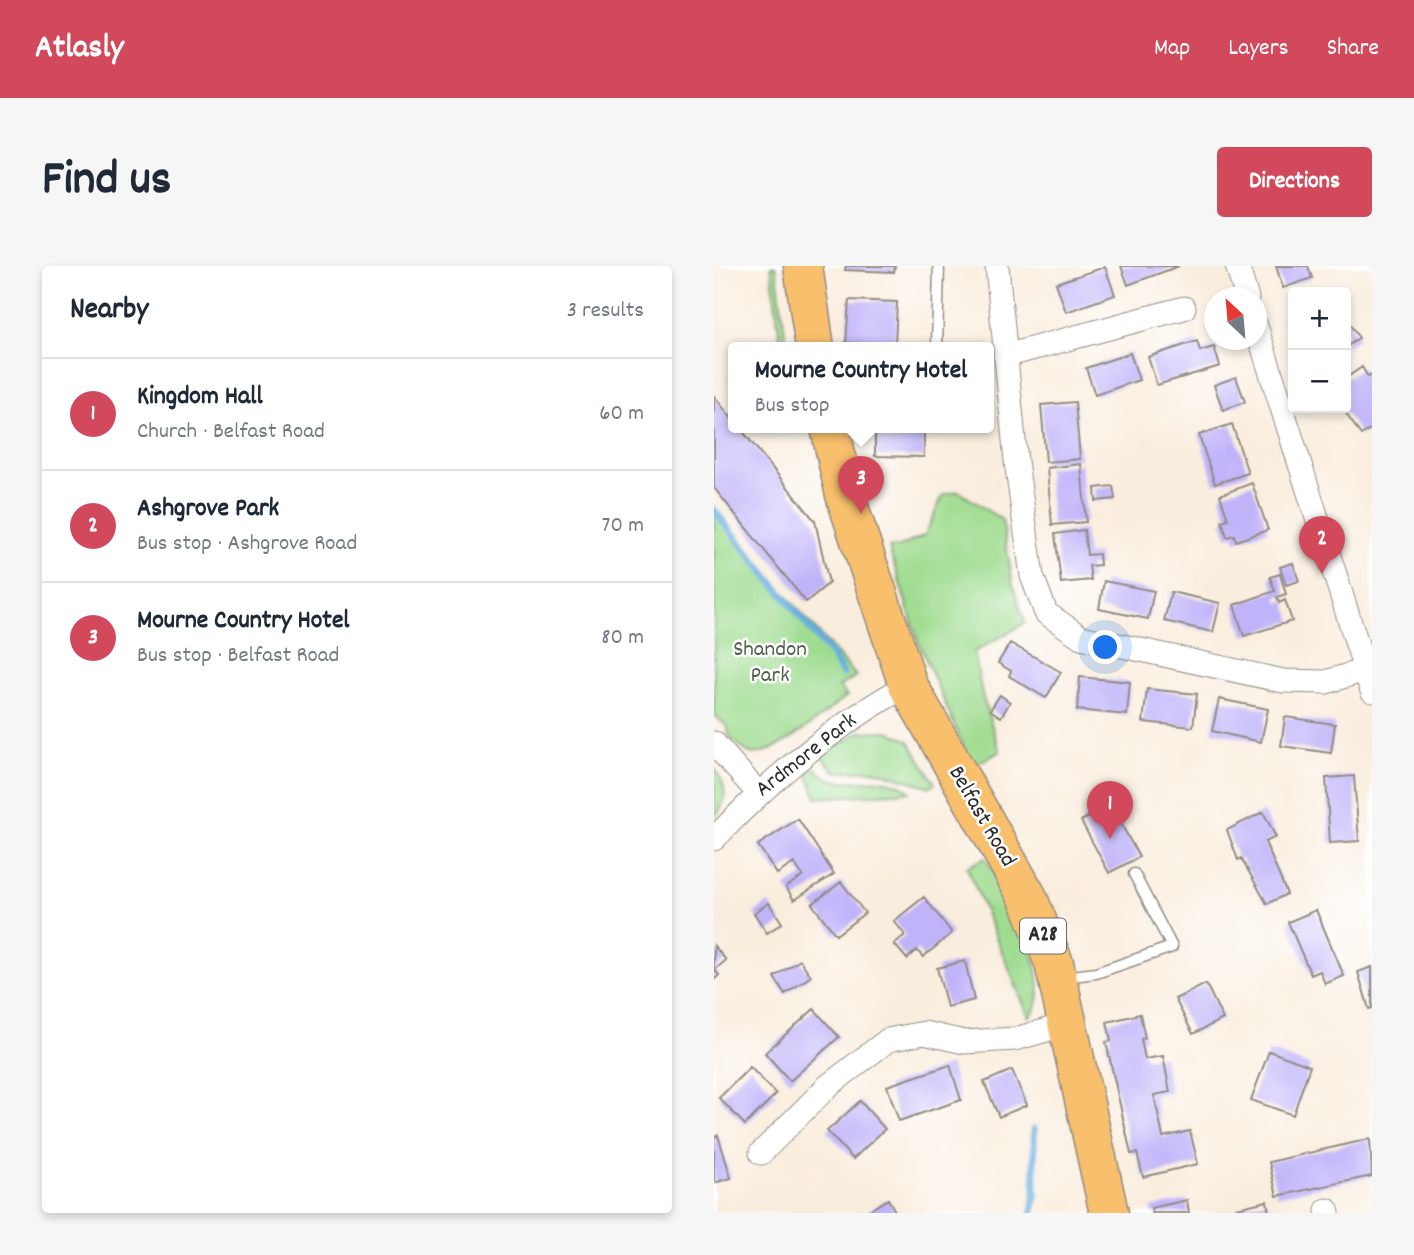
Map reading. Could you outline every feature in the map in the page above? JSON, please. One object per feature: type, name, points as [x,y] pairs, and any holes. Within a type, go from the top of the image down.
[{"type":"highway","points":[[803,266],[814,342]]},
{"type":"highway","name":"Belfast Road","points":[[831,433],[845,495],[908,685],[1028,898],[1058,978],[1109,1213]]},
{"type":"street","points":[[998,266],[1005,356],[1032,576],[1046,613],[1081,637],[1283,681],[1326,682],[1367,667],[1264,350]]},
{"type":"street","points":[[1237,266],[1244,287]]},
{"type":"street","points":[[1005,356],[1184,308]]},
{"type":"street","name":"Ardmore Park","points":[[714,839],[758,793],[816,744],[908,685]]},
{"type":"street","points":[[714,743],[758,793]]},
{"type":"street","points":[[761,1153],[828,1086],[888,1040],[924,1033],[964,1042],[1015,1039],[1068,1024]]},
{"type":"lane","points":[[937,342],[939,266]]},
{"type":"lane","points":[[1058,978],[1096,973],[1172,947],[1134,873]]},
{"type":"green space","points":[[771,266],[776,266],[786,342],[780,342]]},
{"type":"green space","points":[[958,491],[1002,520],[1013,585],[1025,623],[974,652],[982,695],[1000,752],[972,766],[918,641],[889,548],[900,547],[925,535],[943,495]]},
{"type":"green space","name":"Shandon Park","points":[[714,511],[856,676],[839,687],[847,696],[785,742],[760,753],[750,753],[741,748],[729,736],[728,727],[714,715]]},
{"type":"green space","points":[[888,731],[909,741],[935,784],[930,787],[874,770],[836,772],[821,756],[859,732]]},
{"type":"green space","points":[[714,768],[724,787],[724,799],[714,817]]},
{"type":"green space","points":[[816,768],[825,777],[836,781],[887,781],[899,784],[910,792],[817,798],[807,773]]},
{"type":"green space","points":[[985,858],[1016,914],[1035,961],[1039,983],[1037,1003],[1029,1017],[967,867]]},
{"type":"building","points":[[846,266],[895,266],[894,272],[845,270]]},
{"type":"building","points":[[1121,266],[1179,266],[1128,285]]},
{"type":"building","points":[[1276,266],[1308,266],[1312,278],[1283,288]]},
{"type":"building","points":[[1105,267],[1115,295],[1066,312],[1056,283]]},
{"type":"building","points":[[849,300],[897,302],[895,342],[846,342]]},
{"type":"building","points":[[1351,326],[1359,338],[1351,344]]},
{"type":"building","points":[[1197,341],[1200,351],[1215,350],[1220,366],[1157,385],[1148,357]]},
{"type":"building","points":[[1130,353],[1139,380],[1095,395],[1086,368]]},
{"type":"building","points":[[1362,367],[1368,377],[1372,375],[1372,428],[1361,435],[1346,413],[1351,413],[1351,375]]},
{"type":"building","points":[[1236,377],[1245,402],[1223,410],[1214,385]]},
{"type":"building","points":[[714,396],[728,414],[728,433],[744,433],[815,521],[829,583],[806,602],[714,488]]},
{"type":"building","points":[[1075,402],[1080,459],[1046,462],[1041,405]]},
{"type":"building","points":[[1232,424],[1248,473],[1215,484],[1199,435]]},
{"type":"building","points":[[875,433],[924,433],[924,457],[875,456]]},
{"type":"building","points":[[1081,464],[1086,522],[1052,525],[1047,468]]},
{"type":"building","points":[[1252,483],[1268,530],[1236,541],[1234,535],[1227,537],[1222,521],[1228,519],[1220,495]]},
{"type":"building","points":[[1113,486],[1115,499],[1096,501],[1095,488]]},
{"type":"building","points":[[1084,530],[1087,555],[1099,554],[1100,565],[1089,566],[1091,580],[1061,583],[1055,534]]},
{"type":"building","points":[[1293,563],[1299,581],[1286,585],[1280,567]]},
{"type":"building","points":[[1280,574],[1286,594],[1277,597],[1279,603],[1285,600],[1292,621],[1244,636],[1234,605],[1275,591],[1270,577]]},
{"type":"building","points":[[1104,581],[1154,591],[1148,619],[1099,609]]},
{"type":"building","points":[[1171,592],[1220,603],[1213,632],[1164,621]]},
{"type":"building","points":[[1010,643],[1061,672],[1046,698],[1009,676],[1011,671],[998,663]]},
{"type":"building","points":[[1080,677],[1130,682],[1127,715],[1077,710]]},
{"type":"building","points":[[1147,689],[1197,694],[1193,727],[1143,722]]},
{"type":"building","points":[[1000,695],[1010,702],[1001,717],[990,710]]},
{"type":"building","points":[[1219,699],[1268,709],[1261,742],[1212,731]]},
{"type":"building","points":[[1285,717],[1335,724],[1331,753],[1281,746]]},
{"type":"building","points":[[1354,776],[1359,841],[1330,843],[1326,778]]},
{"type":"building","points":[[1111,805],[1139,857],[1109,873],[1081,821]]},
{"type":"building","points":[[1263,812],[1276,837],[1265,842],[1287,894],[1267,904],[1241,858],[1238,860],[1227,830]]},
{"type":"building","points":[[798,819],[834,874],[794,900],[786,887],[803,876],[794,863],[777,874],[758,845]]},
{"type":"building","points":[[841,882],[865,913],[836,935],[812,904]]},
{"type":"building","points":[[924,897],[952,933],[923,957],[917,950],[907,959],[894,944],[905,935],[894,921]]},
{"type":"building","points":[[769,903],[782,923],[767,933],[754,913]]},
{"type":"building","points":[[1316,910],[1344,976],[1325,984],[1320,971],[1311,975],[1288,922]]},
{"type":"building","points":[[714,946],[726,960],[715,970],[719,975],[714,980]]},
{"type":"building","points":[[800,960],[811,976],[785,994],[774,977]]},
{"type":"building","points":[[965,961],[974,1000],[947,1007],[937,968]]},
{"type":"building","points":[[1372,967],[1372,1008],[1369,1009],[1358,972]]},
{"type":"building","points":[[1206,984],[1223,1019],[1193,1034],[1175,999]]},
{"type":"building","points":[[814,1009],[839,1037],[790,1081],[765,1053]]},
{"type":"building","points":[[1140,1014],[1145,1038],[1141,1039],[1145,1059],[1163,1056],[1170,1092],[1154,1095],[1163,1137],[1190,1131],[1198,1164],[1143,1177],[1137,1153],[1131,1154],[1106,1042],[1111,1041],[1107,1022]]},
{"type":"building","points":[[1269,1051],[1310,1066],[1293,1115],[1251,1100]]},
{"type":"building","points":[[950,1065],[961,1100],[899,1121],[887,1086]]},
{"type":"building","points":[[750,1067],[776,1094],[745,1125],[719,1098]]},
{"type":"building","points":[[1012,1070],[1027,1105],[999,1117],[984,1082]]},
{"type":"building","points":[[860,1101],[885,1129],[853,1159],[827,1131]]},
{"type":"building","points":[[718,1135],[731,1178],[714,1183],[714,1137]]},
{"type":"building","points":[[1370,1139],[1372,1176],[1277,1196],[1269,1162]]},
{"type":"building","points":[[888,1199],[895,1211],[865,1213]]},
{"type":"building","points":[[1187,1200],[1189,1213],[1152,1213],[1151,1208]]},
{"type":"building","points":[[1267,1201],[1269,1213],[1238,1213],[1237,1208]]},
{"type":"waterway","points":[[714,510],[833,657],[843,674]]},
{"type":"waterway","points":[[1032,1213],[1035,1194],[1034,1129]]},
{"type":"place","name":"Mourne Country Hotel","points":[[861,514]]},
{"type":"place","name":"Ashgrove Park","points":[[1322,574]]},
{"type":"place","name":"Kingdom Hall","points":[[1110,839]]}]
